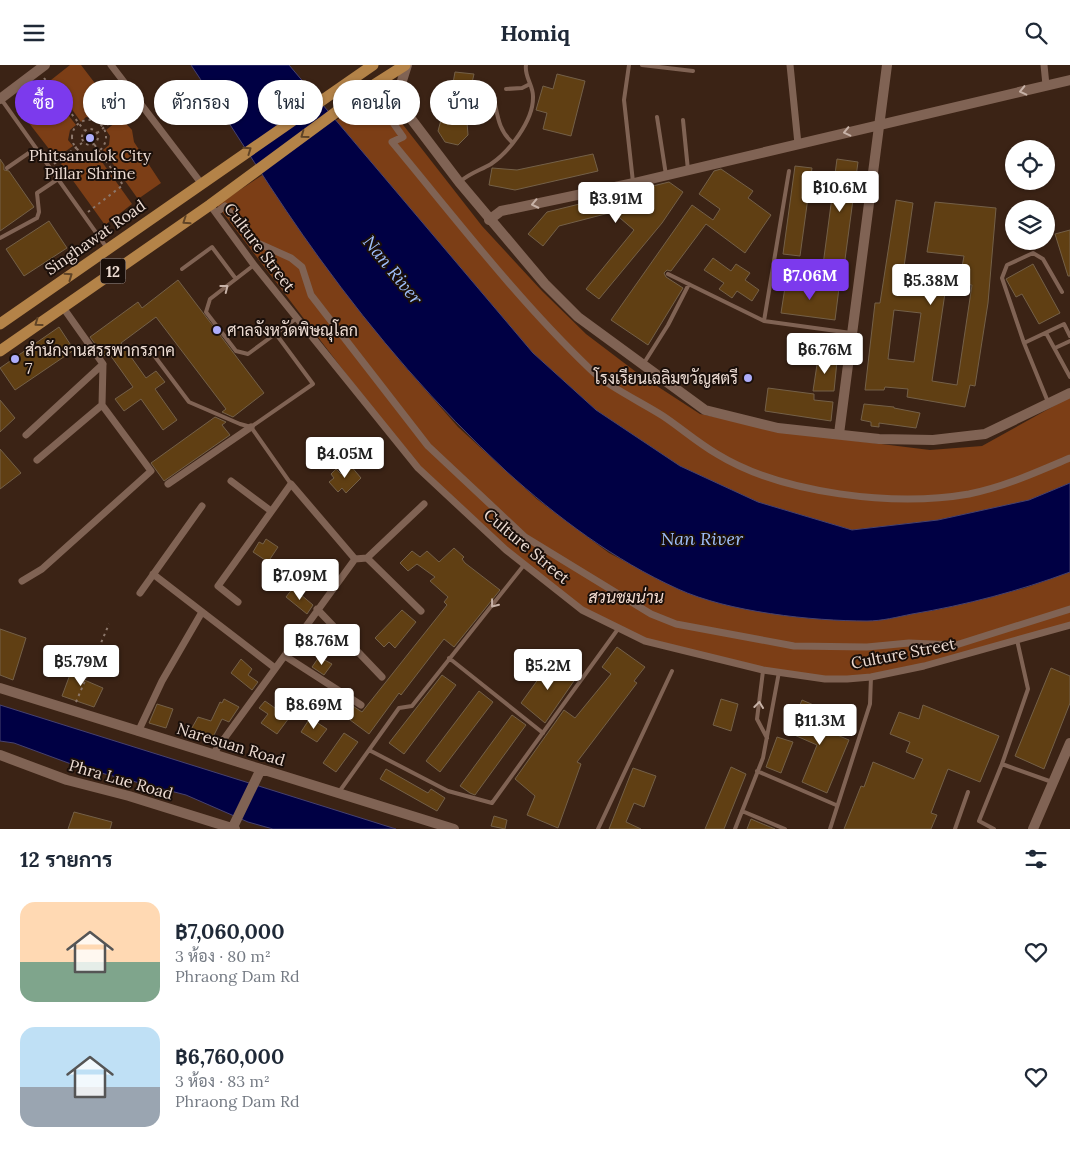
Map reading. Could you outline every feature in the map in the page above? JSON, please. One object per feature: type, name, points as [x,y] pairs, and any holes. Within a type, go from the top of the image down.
[{"type":"main road","name":"12","points":[[205,180],[362,69],[373,65]]},
{"type":"main road","name":"12","points":[[384,80],[406,65]]},
{"type":"main road","name":"12","points":[[0,349],[62,306],[213,208],[226,193],[333,116]]},
{"type":"main road","name":"Singhawat Road","points":[[0,323],[205,180]]},
{"type":"street","points":[[111,65],[122,80]]},
{"type":"street","points":[[402,80],[406,65]]},
{"type":"street","points":[[790,65],[798,144]]},
{"type":"street","points":[[839,434],[887,65]]},
{"type":"street","points":[[1044,65],[1046,85]]},
{"type":"street","points":[[0,98],[41,68]]},
{"type":"street","points":[[490,220],[501,211],[634,183],[1070,79]]},
{"type":"street","points":[[144,109],[205,180]]},
{"type":"street","points":[[395,125],[403,137],[392,142],[510,285],[591,371],[664,417],[718,455],[765,476],[825,493],[921,500],[970,493],[1015,481],[1070,457]]},
{"type":"street","points":[[417,125],[459,182],[521,258],[578,317],[705,410],[778,428],[879,439],[961,438],[985,434],[1046,399],[1070,393]]},
{"type":"street","points":[[213,208],[225,206],[253,241],[291,257],[302,267],[311,295],[428,446],[525,537],[651,614],[676,624],[794,646],[867,647],[909,643],[956,645],[1070,609]]},
{"type":"street","name":"Culture Street","points":[[213,208],[254,265],[418,468],[524,565],[582,610],[645,641],[763,670],[825,679],[870,677],[924,666],[1070,625]]},
{"type":"street","points":[[22,581],[42,569],[151,471],[102,405],[103,365],[62,306]]},
{"type":"street","points":[[26,435],[103,365]]},
{"type":"street","points":[[37,459],[102,405]]},
{"type":"street","points":[[168,484],[251,427]]},
{"type":"street","points":[[232,481],[271,511]]},
{"type":"street","points":[[238,602],[218,586],[291,484],[355,559]]},
{"type":"street","points":[[213,754],[355,559],[367,558],[424,504]]},
{"type":"street","points":[[140,593],[202,506]]},
{"type":"street","points":[[367,558],[421,611]]},
{"type":"street","points":[[153,574],[275,668]]},
{"type":"street","points":[[317,609],[382,677]]},
{"type":"street","points":[[138,731],[162,681],[202,612]]},
{"type":"street","points":[[285,656],[361,705]]},
{"type":"street","name":"Naresuan Road","points":[[0,688],[454,829]]},
{"type":"street","points":[[1033,829],[1070,743]]},
{"type":"street","name":"Phra Lue Road","points":[[0,755],[67,779],[234,827]]},
{"type":"street","points":[[234,827],[260,769]]},
{"type":"lane","points":[[459,182],[492,163],[513,143],[531,114],[534,97],[525,71],[526,65]]},
{"type":"lane","points":[[629,65],[624,100],[634,183]]},
{"type":"lane","points":[[642,65],[693,71]]},
{"type":"lane","points":[[506,89],[522,88],[530,85]]},
{"type":"lane","points":[[0,98],[107,248]]},
{"type":"lane","points":[[497,113],[504,135],[513,143]]},
{"type":"lane","points":[[657,117],[666,175]]},
{"type":"lane","points":[[683,119],[688,170]]},
{"type":"lane","points":[[7,168],[36,148]]},
{"type":"lane","points":[[764,321],[789,171]]},
{"type":"lane","points":[[0,238],[35,219],[39,212],[37,193],[58,179]]},
{"type":"lane","points":[[182,269],[212,247],[236,279]]},
{"type":"lane","points":[[1046,399],[1002,283],[1007,265],[1033,253],[1043,259],[1062,292]]},
{"type":"lane","points":[[254,265],[210,299],[206,311],[236,351],[248,354],[297,318]]},
{"type":"lane","points":[[668,274],[764,321],[851,333]]},
{"type":"lane","points":[[643,365],[668,325],[689,284]]},
{"type":"lane","points":[[1024,343],[1064,324],[1070,336]]},
{"type":"lane","points":[[1046,333],[1070,377]]},
{"type":"lane","points":[[251,427],[312,384],[276,334]]},
{"type":"lane","points":[[1055,348],[1070,341]]},
{"type":"lane","points":[[147,346],[189,402],[251,427],[291,484]]},
{"type":"lane","points":[[337,794],[399,708],[412,706],[524,565]]},
{"type":"lane","points":[[369,750],[448,791],[492,803],[619,628]]},
{"type":"lane","points":[[994,829],[980,821],[1028,689],[1017,640]]},
{"type":"lane","points":[[449,658],[543,733]]},
{"type":"lane","points":[[763,670],[757,719],[767,738]]},
{"type":"lane","points":[[598,829],[672,671]]},
{"type":"lane","points":[[735,829],[758,771],[767,738],[779,672]]},
{"type":"lane","points":[[830,829],[836,805],[870,704],[870,677]]},
{"type":"lane","points":[[1002,764],[1054,783]]},
{"type":"lane","points":[[758,771],[836,805]]},
{"type":"lane","points":[[954,829],[968,792]]},
{"type":"lane","points":[[742,811],[785,829]]},
{"type":"path","points":[[41,68],[84,131]]},
{"type":"path","points":[[88,120],[96,121],[102,129],[107,136],[105,145],[91,155],[81,153],[71,140],[73,131],[88,120]]},
{"type":"path","points":[[97,133],[107,125]]},
{"type":"path","points":[[83,143],[81,135],[84,131],[92,129],[97,133],[98,140],[94,145]]},
{"type":"path","points":[[50,167],[83,143]]},
{"type":"path","points":[[83,143],[94,145]]},
{"type":"path","points":[[84,215],[123,185],[94,145]]},
{"type":"path","points":[[73,711],[109,624]]},
{"type":"green space","points":[[70,65],[81,65],[92,80],[83,80],[83,120],[81,122],[73,111],[73,80],[51,80]]},
{"type":"green space","points":[[73,121],[76,125],[70,130],[68,140],[73,146],[56,158],[30,125],[73,125]]},
{"type":"green space","points":[[333,122],[333,125],[403,125],[482,226],[542,291],[586,334],[640,375],[700,414],[800,434],[930,450],[982,446],[1070,397],[1070,483],[1029,500],[938,520],[852,530],[758,502],[680,466],[596,410],[523,344],[330,124]]},
{"type":"green space","points":[[112,125],[127,125],[132,130],[134,142],[161,183],[138,199],[103,150],[109,145],[110,136],[106,130]]},
{"type":"green space","points":[[76,151],[80,157],[93,159],[97,155],[132,204],[105,225],[61,164]]},
{"type":"green space","name":"สวนชมน่าน","points":[[264,174],[400,361],[458,427],[538,500],[609,553],[680,590],[733,606],[788,615],[869,621],[935,610],[1025,588],[1070,572],[1070,625],[871,677],[825,679],[763,670],[645,641],[576,606],[524,565],[418,468],[217,205]]},
{"type":"water","name":"Nan River","points":[[191,65],[289,65],[302,80],[258,80],[258,125],[323,125],[323,105],[333,117],[333,125],[340,125],[533,353],[596,410],[680,466],[758,502],[852,530],[938,520],[1029,500],[1070,483],[1070,572],[972,602],[890,619],[845,621],[771,614],[721,604],[678,589],[631,565],[588,537],[546,505],[480,447],[431,396],[385,343],[341,287],[270,187],[230,125],[248,125],[248,80],[201,80]]},
{"type":"water","points":[[0,705],[396,829],[273,829],[248,822],[186,795],[82,768],[14,743],[0,741]]},
{"type":"building","points":[[455,72],[474,74],[473,80],[454,80]]},
{"type":"building","points":[[557,74],[585,81],[571,136],[543,129],[547,113],[536,110],[543,86],[553,89]]},
{"type":"building","points":[[440,125],[467,125],[468,135],[458,145],[445,142],[438,131]]},
{"type":"building","points":[[593,154],[598,171],[515,190],[489,185],[492,168],[517,170]]},
{"type":"building","points":[[0,159],[4,165],[4,170],[9,171],[34,207],[0,231]]},
{"type":"building","points":[[837,159],[858,162],[844,267],[823,265]]},
{"type":"building","points":[[795,166],[812,168],[800,256],[783,254]]},
{"type":"building","points":[[721,169],[753,191],[748,198],[771,215],[745,253],[706,224],[671,271],[667,270],[664,273],[666,277],[683,288],[648,345],[611,320],[692,205],[713,220],[720,209],[699,194],[714,171]]},
{"type":"building","points":[[669,182],[683,192],[662,223],[599,299],[586,289],[634,230],[613,212],[559,226],[543,246],[528,234],[547,212]]},
{"type":"building","points":[[896,200],[913,203],[901,288],[945,293],[932,381],[957,385],[972,285],[959,283],[964,256],[927,252],[935,202],[996,208],[988,303],[975,386],[970,385],[965,407],[907,397],[908,389],[885,387],[884,390],[865,390],[875,303],[880,303]],"holes":[[[894,310],[921,313],[914,362],[888,359]]]},
{"type":"building","points":[[49,221],[67,248],[24,276],[6,249]]},
{"type":"building","points":[[1070,230],[1070,276],[1068,276],[1055,234]]},
{"type":"building","points":[[713,258],[731,271],[736,264],[750,273],[745,280],[759,290],[752,301],[737,291],[732,298],[719,289],[724,283],[704,270]]},
{"type":"building","points":[[1033,264],[1060,313],[1039,324],[1022,294],[1016,297],[1006,279]]},
{"type":"building","points":[[178,280],[264,393],[233,417],[222,412],[226,409],[156,317],[121,343],[146,378],[156,371],[165,382],[155,389],[177,420],[163,430],[141,399],[124,411],[115,399],[133,387],[108,352],[104,356],[90,337],[138,302],[142,308]]},
{"type":"building","points":[[786,281],[839,288],[835,320],[781,313]]},
{"type":"building","points":[[59,327],[74,350],[15,390],[0,368]]},
{"type":"building","points":[[818,358],[837,361],[834,391],[813,391]]},
{"type":"building","points":[[768,388],[814,394],[814,400],[833,402],[831,421],[765,411]]},
{"type":"building","points":[[0,400],[15,418],[0,432]]},
{"type":"building","points":[[864,404],[894,407],[920,413],[916,428],[879,423],[879,427],[871,426],[871,422],[861,420]]},
{"type":"building","points":[[215,417],[226,422],[222,425],[230,435],[164,481],[151,463]]},
{"type":"building","points":[[0,449],[21,473],[0,489]]},
{"type":"building","points":[[350,465],[361,478],[346,493],[342,488],[338,492],[329,482],[334,478],[331,474],[336,469],[341,474]]},
{"type":"building","points":[[266,539],[278,547],[268,562],[253,552],[259,542],[263,544]]},
{"type":"building","points":[[454,548],[464,557],[462,559],[465,563],[500,590],[454,647],[444,639],[401,695],[399,693],[369,734],[338,711],[345,701],[362,712],[447,605],[444,602],[448,597],[430,581],[435,577],[417,564],[408,571],[400,563],[412,551],[420,557],[427,551],[439,562]]},
{"type":"building","points":[[293,588],[313,605],[307,614],[286,597]]},
{"type":"building","points":[[402,610],[416,622],[395,648],[389,642],[384,647],[375,638]]},
{"type":"building","points":[[0,629],[26,638],[13,680],[0,675]]},
{"type":"building","points":[[617,647],[645,667],[634,681],[637,683],[577,762],[581,764],[558,828],[527,815],[535,796],[515,779],[564,710],[575,718],[611,674],[602,667]]},
{"type":"building","points":[[319,657],[332,664],[324,675],[312,667]]},
{"type":"building","points":[[241,659],[252,669],[248,675],[258,682],[252,690],[231,673]]},
{"type":"building","points":[[552,660],[576,678],[545,723],[521,703]]},
{"type":"building","points":[[75,661],[87,667],[82,679],[103,688],[94,707],[62,696]]},
{"type":"building","points":[[1051,668],[1070,676],[1070,703],[1044,769],[1015,756]]},
{"type":"building","points":[[442,675],[456,685],[404,754],[389,743]]},
{"type":"building","points":[[479,691],[493,702],[440,772],[426,761]]},
{"type":"building","points":[[224,699],[239,707],[229,722],[222,719],[211,741],[188,735],[198,717],[211,721],[220,702],[222,703]]},
{"type":"building","points":[[721,699],[738,704],[731,731],[713,725]]},
{"type":"building","points":[[802,700],[830,712],[823,729],[849,740],[827,793],[802,782],[817,745],[792,734],[801,713],[797,712]]},
{"type":"building","points":[[265,701],[289,718],[277,734],[261,723],[268,714],[259,708]]},
{"type":"building","points":[[157,704],[173,709],[166,728],[149,723]]},
{"type":"building","points":[[923,705],[999,736],[980,782],[948,769],[931,813],[937,815],[931,829],[844,829],[861,786],[864,787],[873,762],[914,779],[923,759],[906,752],[910,742],[890,734],[899,712],[919,719]]},
{"type":"building","points":[[512,715],[526,725],[475,795],[470,793],[460,786]]},
{"type":"building","points":[[310,718],[327,729],[317,742],[301,732]]},
{"type":"building","points":[[344,733],[358,742],[336,772],[323,763]]},
{"type":"building","points":[[777,737],[793,742],[781,773],[766,767]]},
{"type":"building","points":[[731,767],[746,774],[724,829],[705,829]]},
{"type":"building","points":[[633,768],[656,776],[644,807],[634,803],[626,822],[641,829],[609,829]]},
{"type":"building","points":[[386,769],[428,793],[431,789],[445,798],[437,811],[380,779]]},
{"type":"building","points":[[74,812],[112,822],[110,829],[68,829]]},
{"type":"building","points":[[494,816],[507,820],[505,829],[491,826]]},
{"type":"building","points":[[751,819],[758,822],[775,829],[747,829]]},
{"type":"place","name":"Phitsanulok City Pillar Shrine","points":[[90,138]]},
{"type":"place","name":"ศาลจังหวัดพิษณุโลก","points":[[217,330]]},
{"type":"place","name":"สำนักงานสรรพากรภาค 7","points":[[15,359]]},
{"type":"place","name":"โรงเรียนเฉลิมขวัญสตรี","points":[[748,378]]}]
